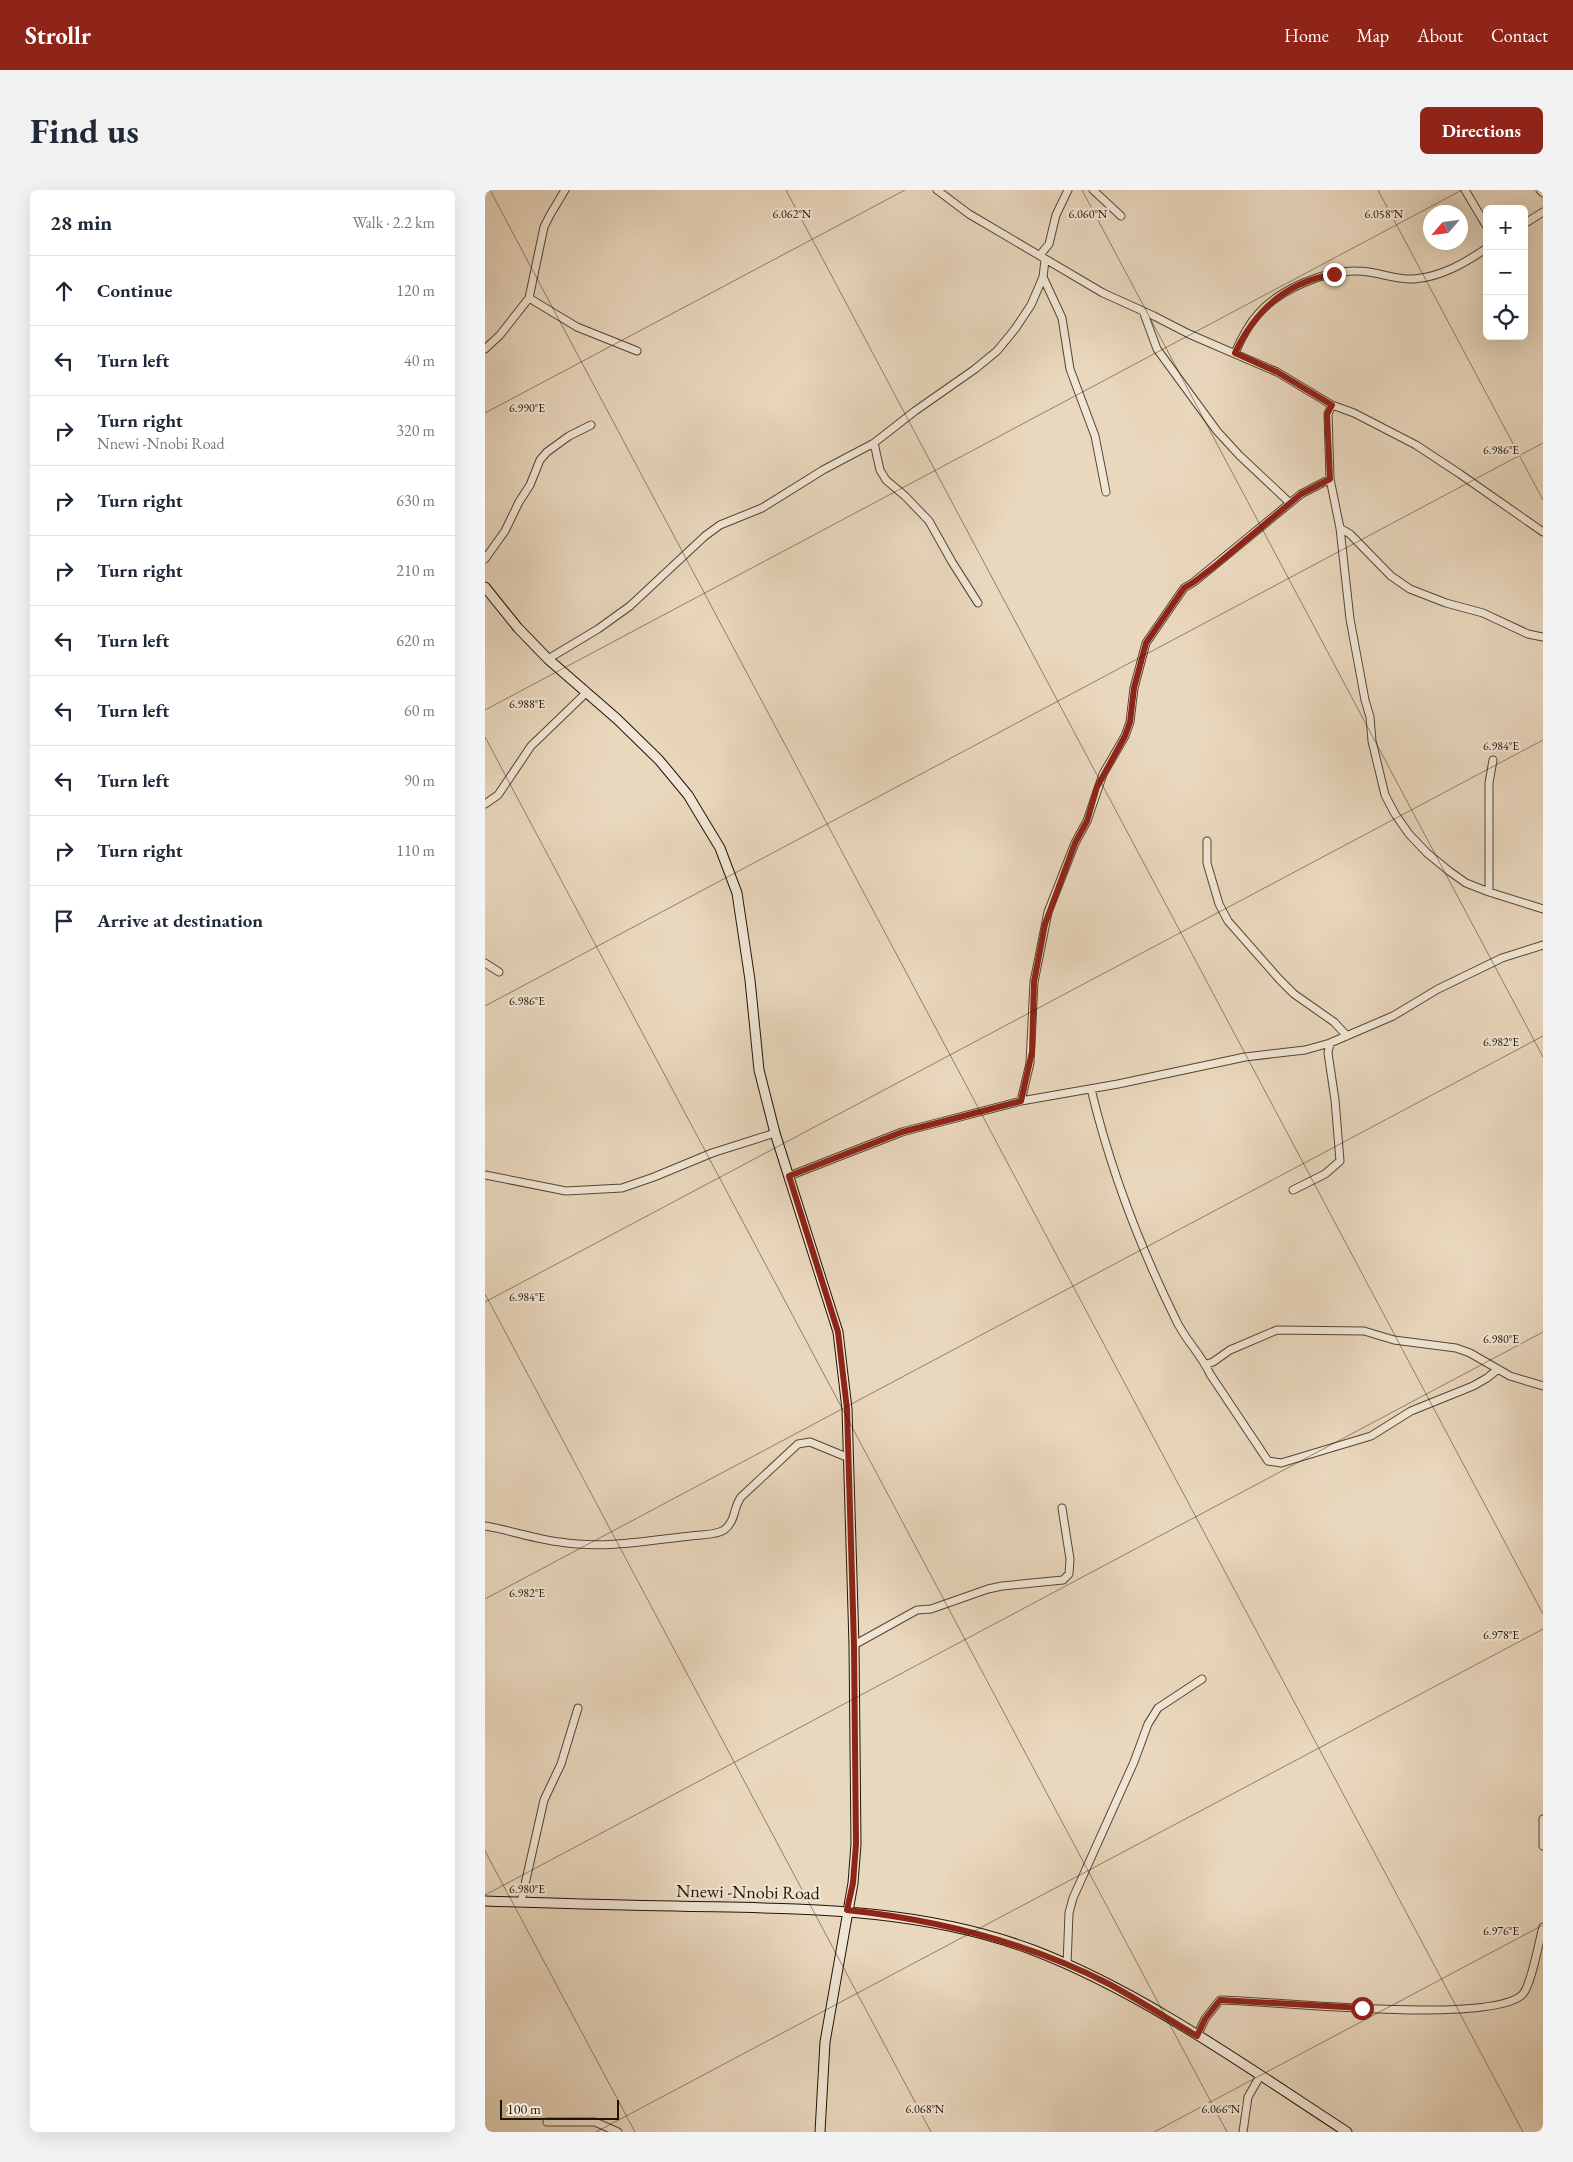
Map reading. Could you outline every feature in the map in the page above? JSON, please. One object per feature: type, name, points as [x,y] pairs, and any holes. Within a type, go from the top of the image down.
[{"type":"street","points":[[485,349],[500,335],[529,298],[544,227],[549,214],[565,190]]},
{"type":"street","points":[[937,190],[969,214],[1103,293],[1189,334],[1277,372],[1332,405],[1354,413],[1416,445],[1543,532]]},
{"type":"street","points":[[1068,190],[1056,215],[1049,244],[1042,258],[1043,277],[1062,318],[1070,369],[1095,436],[1106,492]]},
{"type":"street","points":[[1093,190],[1121,216]]},
{"type":"street","points":[[1465,190],[1483,220]]},
{"type":"street","points":[[1540,190],[1543,193]]},
{"type":"street","points":[[1528,221],[1543,212]]},
{"type":"street","points":[[1235,353],[1251,323],[1268,304],[1311,280],[1344,271],[1371,271],[1392,278],[1415,279],[1453,269],[1484,250]]},
{"type":"street","points":[[549,659],[598,629],[630,606],[705,536],[720,525],[762,508],[823,470],[874,443],[915,411],[975,369],[997,351],[1015,330],[1031,304],[1043,277]]},
{"type":"street","points":[[529,298],[577,327],[637,350]]},
{"type":"street","points":[[1143,311],[1157,349],[1217,431],[1289,503]]},
{"type":"street","points":[[1332,405],[1327,414],[1330,479],[1340,528],[1350,619],[1365,700],[1371,717],[1372,741],[1385,795],[1395,814],[1427,853],[1466,882],[1489,892],[1543,909]]},
{"type":"street","points":[[485,559],[505,531],[519,502],[530,485],[540,460],[569,436],[591,425]]},
{"type":"street","points":[[874,443],[880,470],[886,480],[929,521],[978,603]]},
{"type":"street","points":[[1021,1101],[1032,1052],[1034,982],[1045,924],[1075,843],[1087,821],[1097,787],[1125,736],[1130,722],[1134,688],[1146,643],[1184,588],[1216,565],[1289,503],[1310,488],[1330,479]]},
{"type":"street","points":[[1340,528],[1350,534],[1391,576],[1410,590],[1446,603],[1483,613],[1527,634],[1543,637]]},
{"type":"street","points":[[485,587],[518,628],[549,659],[586,694],[617,719],[659,760],[688,795],[720,848],[737,893],[750,980],[759,1070],[775,1134],[838,1332],[847,1409],[849,1458],[854,1645],[856,1844],[853,1883],[825,2042],[820,2132]]},
{"type":"street","points":[[485,804],[498,795],[531,746],[586,694]]},
{"type":"street","points":[[1489,892],[1489,783],[1493,760]]},
{"type":"street","points":[[1207,841],[1207,863],[1219,904],[1228,921],[1294,994],[1335,1022],[1347,1036]]},
{"type":"street","points":[[789,1176],[902,1132],[1021,1101],[1091,1089],[1245,1057],[1305,1050],[1330,1043],[1393,1016],[1438,990],[1502,958],[1543,945]]},
{"type":"street","points":[[485,963],[499,972]]},
{"type":"street","points":[[1293,1190],[1325,1174],[1339,1161],[1335,1100],[1328,1053],[1330,1043]]},
{"type":"street","points":[[1091,1089],[1109,1152],[1147,1256],[1178,1325],[1195,1352],[1207,1364],[1211,1374],[1268,1461],[1275,1464],[1350,1444],[1371,1436],[1411,1411],[1473,1386],[1497,1370]]},
{"type":"street","points":[[485,1175],[566,1191],[622,1188],[712,1153],[775,1134]]},
{"type":"street","points":[[1207,1364],[1230,1350],[1259,1336],[1277,1330],[1364,1331],[1413,1343],[1456,1348],[1470,1352],[1497,1370],[1543,1386]]},
{"type":"street","points":[[485,1526],[561,1543],[644,1543],[715,1534],[723,1531],[734,1518],[737,1502],[741,1497],[798,1444],[809,1442],[849,1458]]},
{"type":"street","points":[[854,1645],[917,1610],[931,1609],[988,1589],[1032,1582],[1063,1580],[1069,1574],[1070,1559],[1062,1508]]},
{"type":"street","points":[[1067,1965],[1069,1913],[1073,1898],[1134,1762],[1148,1724],[1158,1708],[1202,1679]]},
{"type":"street","points":[[521,1902],[529,1856],[536,1838],[544,1800],[561,1764],[578,1708]]},
{"type":"street","points":[[1543,1819],[1543,1846]]},
{"type":"street","name":"Nnewi -Nnobi Road","points":[[485,1901],[847,1910],[889,1915],[989,1936],[1032,1950],[1109,1984],[1197,2036],[1347,2132]]},
{"type":"street","points":[[1197,2036],[1205,2019],[1220,2000],[1425,2010],[1467,2009],[1510,2001],[1522,1995],[1529,1986],[1543,1927]]},
{"type":"street","points":[[1243,2132],[1248,2097],[1261,2076]]},
{"type":"street","points":[[547,2122],[595,2122],[617,2132]]},
{"type":"route","points":[[1334,274],[1322,276],[1297,286],[1268,304],[1251,323],[1239,342],[1235,353],[1277,372],[1332,405],[1327,414],[1330,479],[1301,494],[1216,565],[1184,588],[1146,643],[1134,688],[1130,722],[1125,736],[1097,787],[1087,821],[1075,843],[1048,912],[1034,982],[1032,1052],[1021,1101],[990,1111],[902,1132],[789,1176],[838,1332],[847,1409],[854,1645],[854,1810],[856,1844],[853,1883],[847,1910],[889,1915],[945,1926],[989,1936],[1032,1950],[1109,1984],[1197,2036],[1205,2019],[1220,2000],[1362,2008]]}]
